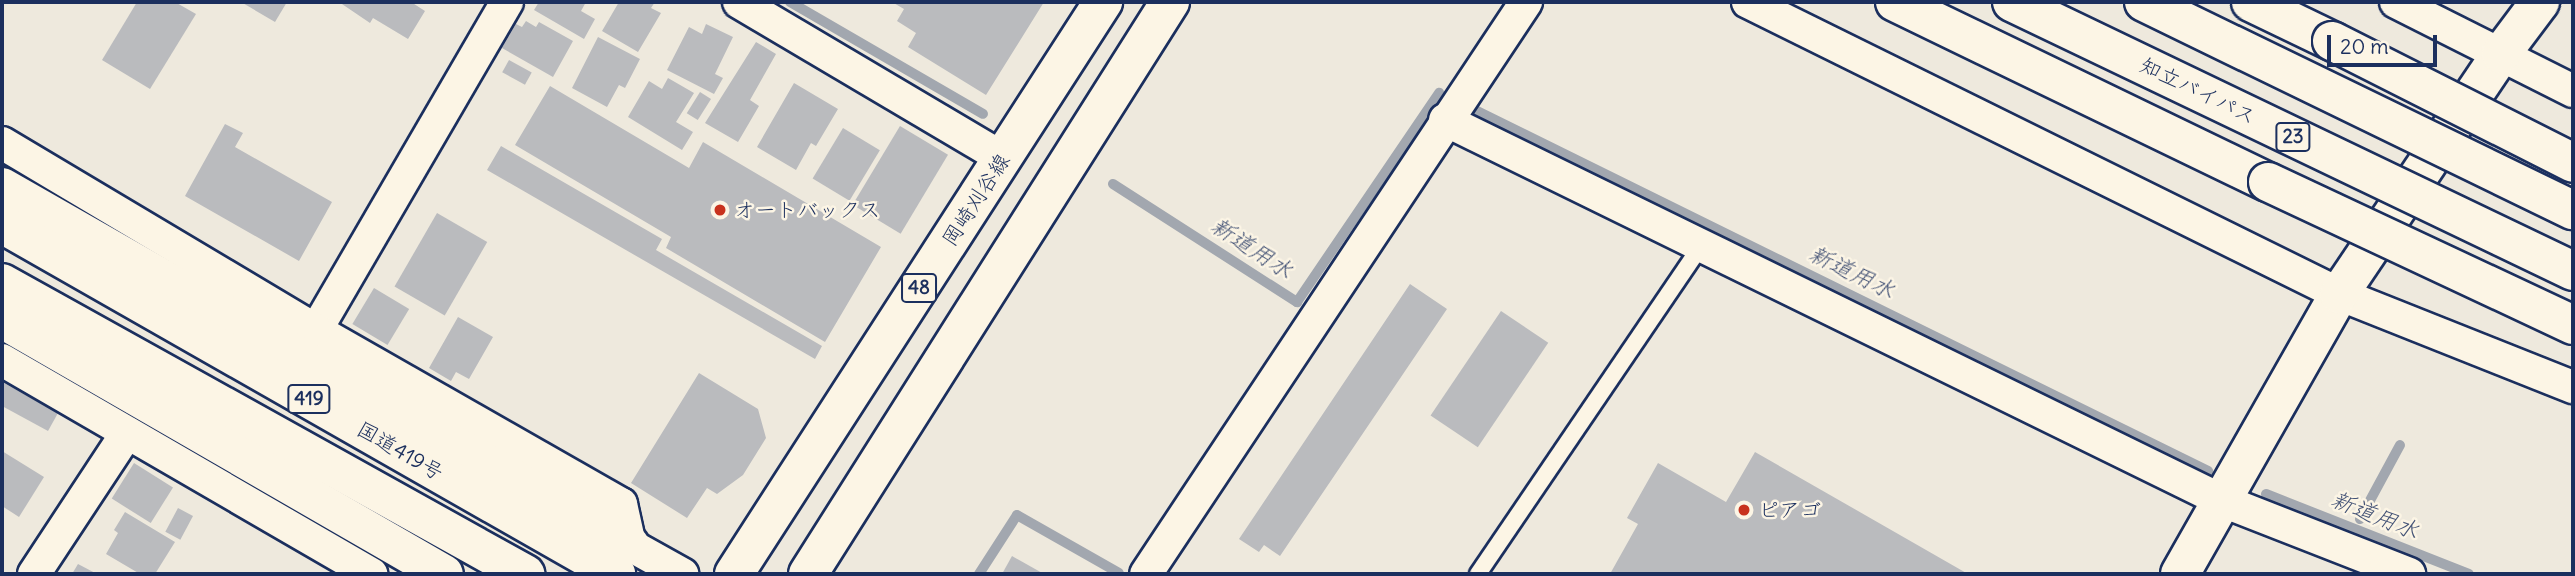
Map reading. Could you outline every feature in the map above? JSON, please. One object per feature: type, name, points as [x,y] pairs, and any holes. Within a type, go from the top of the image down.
[{"type":"main road","name":"岡崎刈谷線","points":[[734,574],[1103,2]]},
{"type":"main road","points":[[808,574],[1170,2]]},
{"type":"main road","points":[[1895,2],[2573,325]]},
{"type":"main road","name":"知立バイパス","points":[[2012,2],[2573,271]]},
{"type":"main road","points":[[2144,2],[2573,210]]},
{"type":"main road","points":[[2250,2],[2573,163]]},
{"type":"main road","points":[[2180,574],[2339,294],[2501,54],[2540,2]]},
{"type":"main road","points":[[2,187],[623,560]]},
{"type":"main road","name":"国道419号","points":[[2,224],[623,560]]},
{"type":"main road","name":"419","points":[[2,283],[525,574]]},
{"type":"main road","points":[[2,319],[444,574]]},
{"type":"street","points":[[317,330],[507,2]]},
{"type":"street","points":[[739,2],[1003,158]]},
{"type":"street","points":[[1156,571],[1445,120],[1526,2]]},
{"type":"street","points":[[1748,2],[2339,294],[2573,387]]},
{"type":"street","points":[[2396,2],[2573,91]]},
{"type":"street","points":[[1445,120],[2222,501],[2409,574]]},
{"type":"street","points":[[2,143],[317,330],[621,504],[623,560],[682,574]]},
{"type":"street","points":[[2,360],[372,574]]},
{"type":"street","points":[[34,574],[127,433]]},
{"type":"lane","points":[[1478,574],[1702,245]]},
{"type":"building","points":[[137,2],[175,2],[196,14],[150,89],[102,60]]},
{"type":"building","points":[[241,2],[287,2],[275,22]]},
{"type":"building","points":[[339,2],[411,2],[425,11],[408,39],[373,18],[370,23]]},
{"type":"building","points":[[539,2],[586,2],[581,11],[595,19],[584,39],[534,10]]},
{"type":"building","points":[[619,2],[655,2],[651,8],[661,13],[638,52],[602,31]]},
{"type":"building","points":[[892,2],[1044,2],[986,95],[908,47],[916,33],[897,21],[904,9]]},
{"type":"building","points":[[526,21],[536,27],[539,22],[573,41],[553,77],[502,48],[516,24],[522,27]]},
{"type":"building","points":[[706,24],[733,37],[715,74],[723,78],[714,94],[667,70],[689,27],[702,34]]},
{"type":"building","points":[[598,37],[640,59],[625,88],[619,85],[607,107],[572,88]]},
{"type":"building","points":[[756,42],[776,54],[750,100],[759,106],[738,142],[705,123]]},
{"type":"building","points":[[509,60],[532,73],[525,85],[502,72]]},
{"type":"building","points":[[668,78],[694,93],[676,122],[693,132],[682,150],[628,117],[649,81],[662,89]]},
{"type":"building","points":[[794,83],[838,109],[816,146],[811,143],[796,170],[757,147]]},
{"type":"building","points":[[550,86],[689,168],[703,142],[881,247],[825,342],[666,248],[671,237],[515,145]]},
{"type":"building","points":[[700,92],[711,99],[698,120],[687,113]]},
{"type":"building","points":[[225,124],[243,133],[235,147],[332,202],[299,261],[185,196]]},
{"type":"building","points":[[900,126],[948,155],[901,234],[853,205]]},
{"type":"building","points":[[843,128],[880,150],[849,201],[813,179]]},
{"type":"building","points":[[501,146],[662,239],[656,250],[822,346],[815,359],[487,170]]},
{"type":"building","points":[[437,213],[487,242],[445,316],[394,287]]},
{"type":"building","points":[[1410,284],[1447,309],[1280,556],[1264,545],[1259,552],[1239,539]]},
{"type":"building","points":[[374,288],[409,309],[388,345],[352,324]]},
{"type":"building","points":[[1501,311],[1548,343],[1478,447],[1431,415]]},
{"type":"building","points":[[458,317],[493,337],[469,379],[456,372],[451,381],[429,368]]},
{"type":"building","points":[[699,373],[758,409],[766,438],[743,475],[717,494],[707,488],[687,518],[631,483]]},
{"type":"building","points":[[4,383],[58,413],[48,431],[2,406]]},
{"type":"building","points":[[2,451],[44,477],[19,517],[2,506]]},
{"type":"building","name":"ピアゴ","points":[[1755,452],[1968,574],[1610,574],[1638,524],[1627,518],[1658,463],[1726,502]]},
{"type":"building","points":[[134,463],[173,487],[151,523],[112,499]]},
{"type":"building","points":[[178,508],[193,516],[180,540],[165,532]]},
{"type":"building","points":[[125,512],[175,542],[155,574],[140,574],[106,554],[118,533],[114,530]]},
{"type":"building","points":[[1012,556],[1044,574],[1002,574]]},
{"type":"building","points":[[78,564],[97,574],[72,574]]},
{"type":"waterway","name":"新道用水","points":[[790,2],[983,114]]},
{"type":"waterway","name":"新道用水","points":[[1113,184],[1297,302],[1439,93]]},
{"type":"waterway","name":"新道用水","points":[[1477,111],[2208,471]]},
{"type":"waterway","points":[[2360,519],[2400,445]]},
{"type":"waterway","name":"新道用水","points":[[2266,494],[2469,574]]},
{"type":"waterway","points":[[979,574],[1017,515],[1119,573]]},
{"type":"place","name":"オートバックス","points":[[720,210]]},
{"type":"place","name":"ピアゴ","points":[[1744,510]]}]
